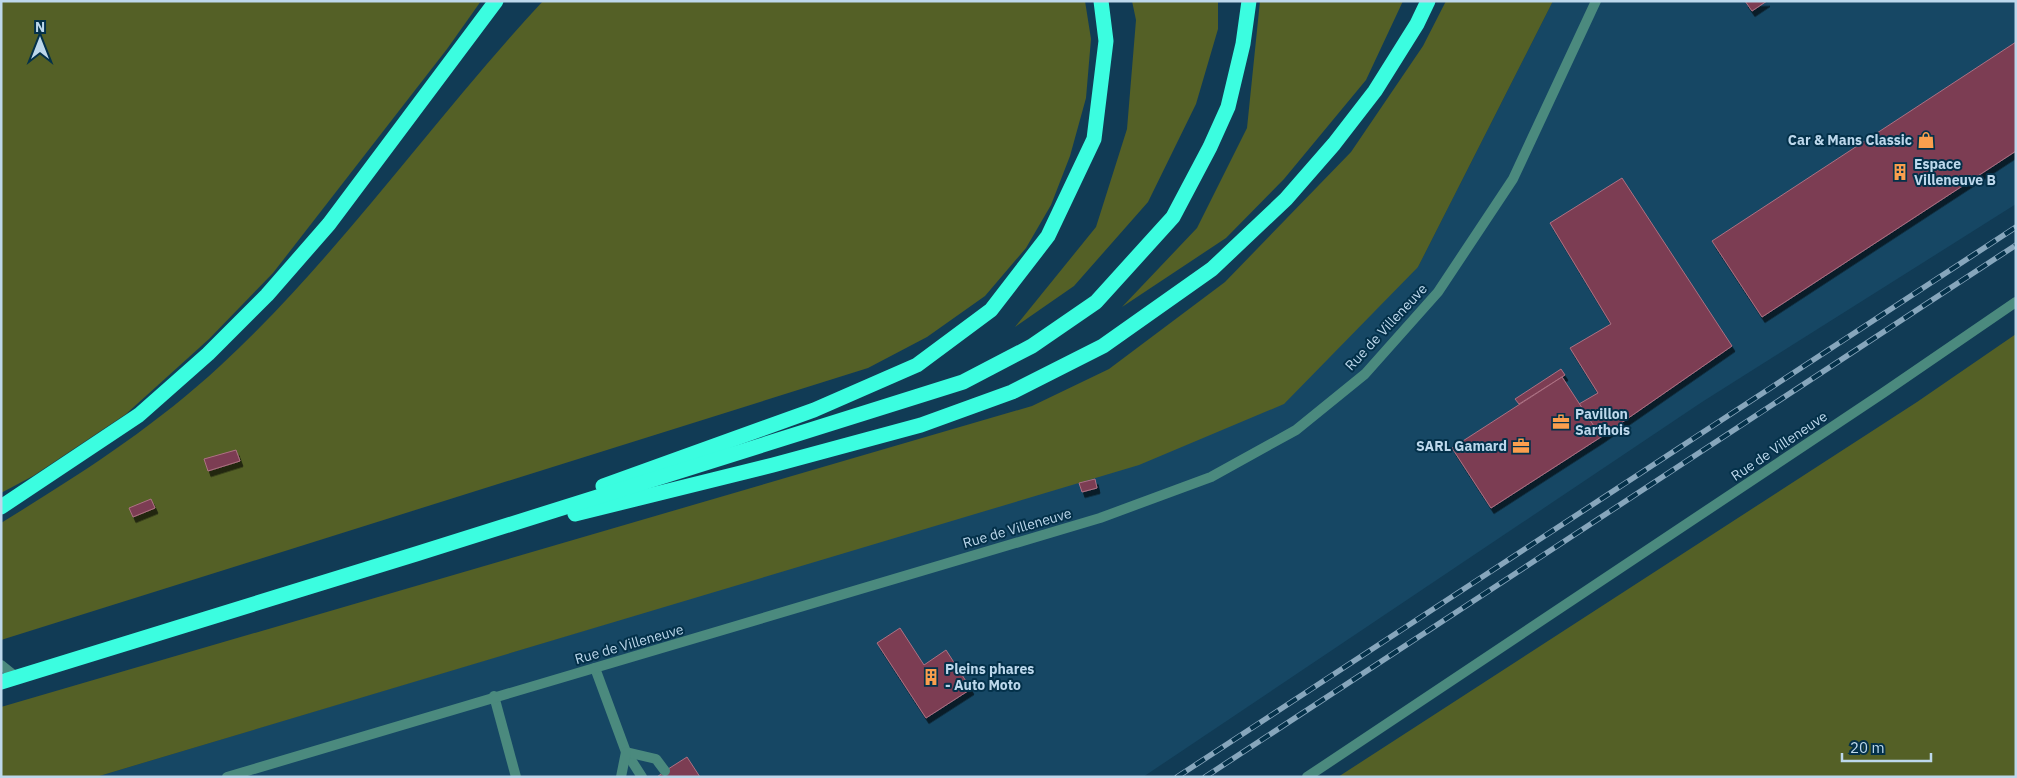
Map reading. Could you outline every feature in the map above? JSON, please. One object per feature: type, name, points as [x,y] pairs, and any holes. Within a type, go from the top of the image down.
[{"type":"highway","points":[[1,507],[139,415],[208,354],[267,295],[329,224],[496,1]]},
{"type":"highway","points":[[416,554],[814,410],[917,365],[991,310],[1048,236],[1094,139],[1106,42],[1101,1]]},
{"type":"highway","points":[[1,682],[963,382],[1032,346],[1096,302],[1173,217],[1210,147],[1228,107],[1243,44],[1248,1]]},
{"type":"highway","points":[[416,554],[763,467],[921,425],[1012,392],[1103,346],[1212,269],[1286,199],[1334,144],[1375,90],[1417,24],[1428,1]]},
{"type":"street","name":"Rue de Villeneuve","points":[[227,777],[494,696],[596,668],[1100,518],[1210,477],[1296,430],[1365,374],[1438,292],[1513,179],[1596,1]]},
{"type":"street","name":"Rue de Villeneuve","points":[[1307,777],[1884,393],[2016,302]]},
{"type":"street","points":[[1,665],[16,677]]},
{"type":"street","points":[[596,668],[626,752],[642,777]]},
{"type":"street","points":[[494,696],[516,777]]},
{"type":"street","points":[[626,752],[656,759],[664,771]]},
{"type":"street","points":[[621,777],[626,752]]},
{"type":"shaded area","points":[[1553,1],[2016,1],[2016,204],[1702,402],[1143,777],[96,777],[606,624],[1418,267]]},
{"type":"green space","points":[[1,1],[481,1],[447,49],[273,273],[209,339],[126,414],[33,476],[1,493]]},
{"type":"green space","points":[[543,1],[1085,1],[1091,39],[1086,98],[1070,156],[1051,205],[1026,248],[985,296],[927,337],[868,368],[1,640],[1,523],[115,450],[195,389],[220,366],[264,323],[346,233],[502,46]]},
{"type":"green space","points":[[1132,1],[1218,1],[1218,29],[1196,104],[1148,202],[1074,286],[1015,327],[1096,227],[1127,129],[1136,20]]},
{"type":"green space","points":[[1260,1],[1403,1],[1366,80],[1284,179],[1226,238],[1122,307],[1197,228],[1247,128]]},
{"type":"green space","points":[[1446,1],[1553,1],[1418,267],[1284,404],[1139,465],[96,777],[1,777],[1,707],[1032,406],[1109,369],[1225,282],[1351,152],[1423,46]]},
{"type":"green space","points":[[2016,334],[2016,777],[1338,777],[1917,402]]},
{"type":"building","points":[[1745,1],[1767,1],[1752,11]]},
{"type":"building","name":"Espace Villeneuve B","points":[[2016,42],[2016,151],[1762,317],[1712,241]]},
{"type":"building","points":[[1622,178],[1732,346],[1601,437],[1579,404],[1598,393],[1570,348],[1611,324],[1550,223]]},
{"type":"building","points":[[1561,369],[1565,375],[1519,404],[1515,399]]},
{"type":"building","points":[[1562,377],[1601,437],[1491,508],[1452,448]]},
{"type":"building","points":[[236,450],[240,461],[208,471],[204,459]]},
{"type":"building","points":[[1095,479],[1097,488],[1082,492],[1079,483]]},
{"type":"building","points":[[151,499],[155,508],[133,517],[129,508]]},
{"type":"building","name":"Pleins phares - Auto Moto","points":[[900,628],[924,665],[946,650],[971,689],[926,718],[877,643]]},
{"type":"building","points":[[687,757],[700,777],[657,777],[665,771]]},
{"type":"railway","points":[[1177,777],[2016,227]]},
{"type":"railway","points":[[1205,777],[2016,245]]},
{"type":"place","name":"Car & Mans Classic","points":[[1926,140]]},
{"type":"place","name":"Espace Villeneuve B","points":[[1900,172]]},
{"type":"place","name":"Pavillon Sarthois","points":[[1561,422]]},
{"type":"place","name":"SARL Gamard","points":[[1521,446]]},
{"type":"place","name":"Pleins phares - Auto Moto","points":[[931,677]]}]
